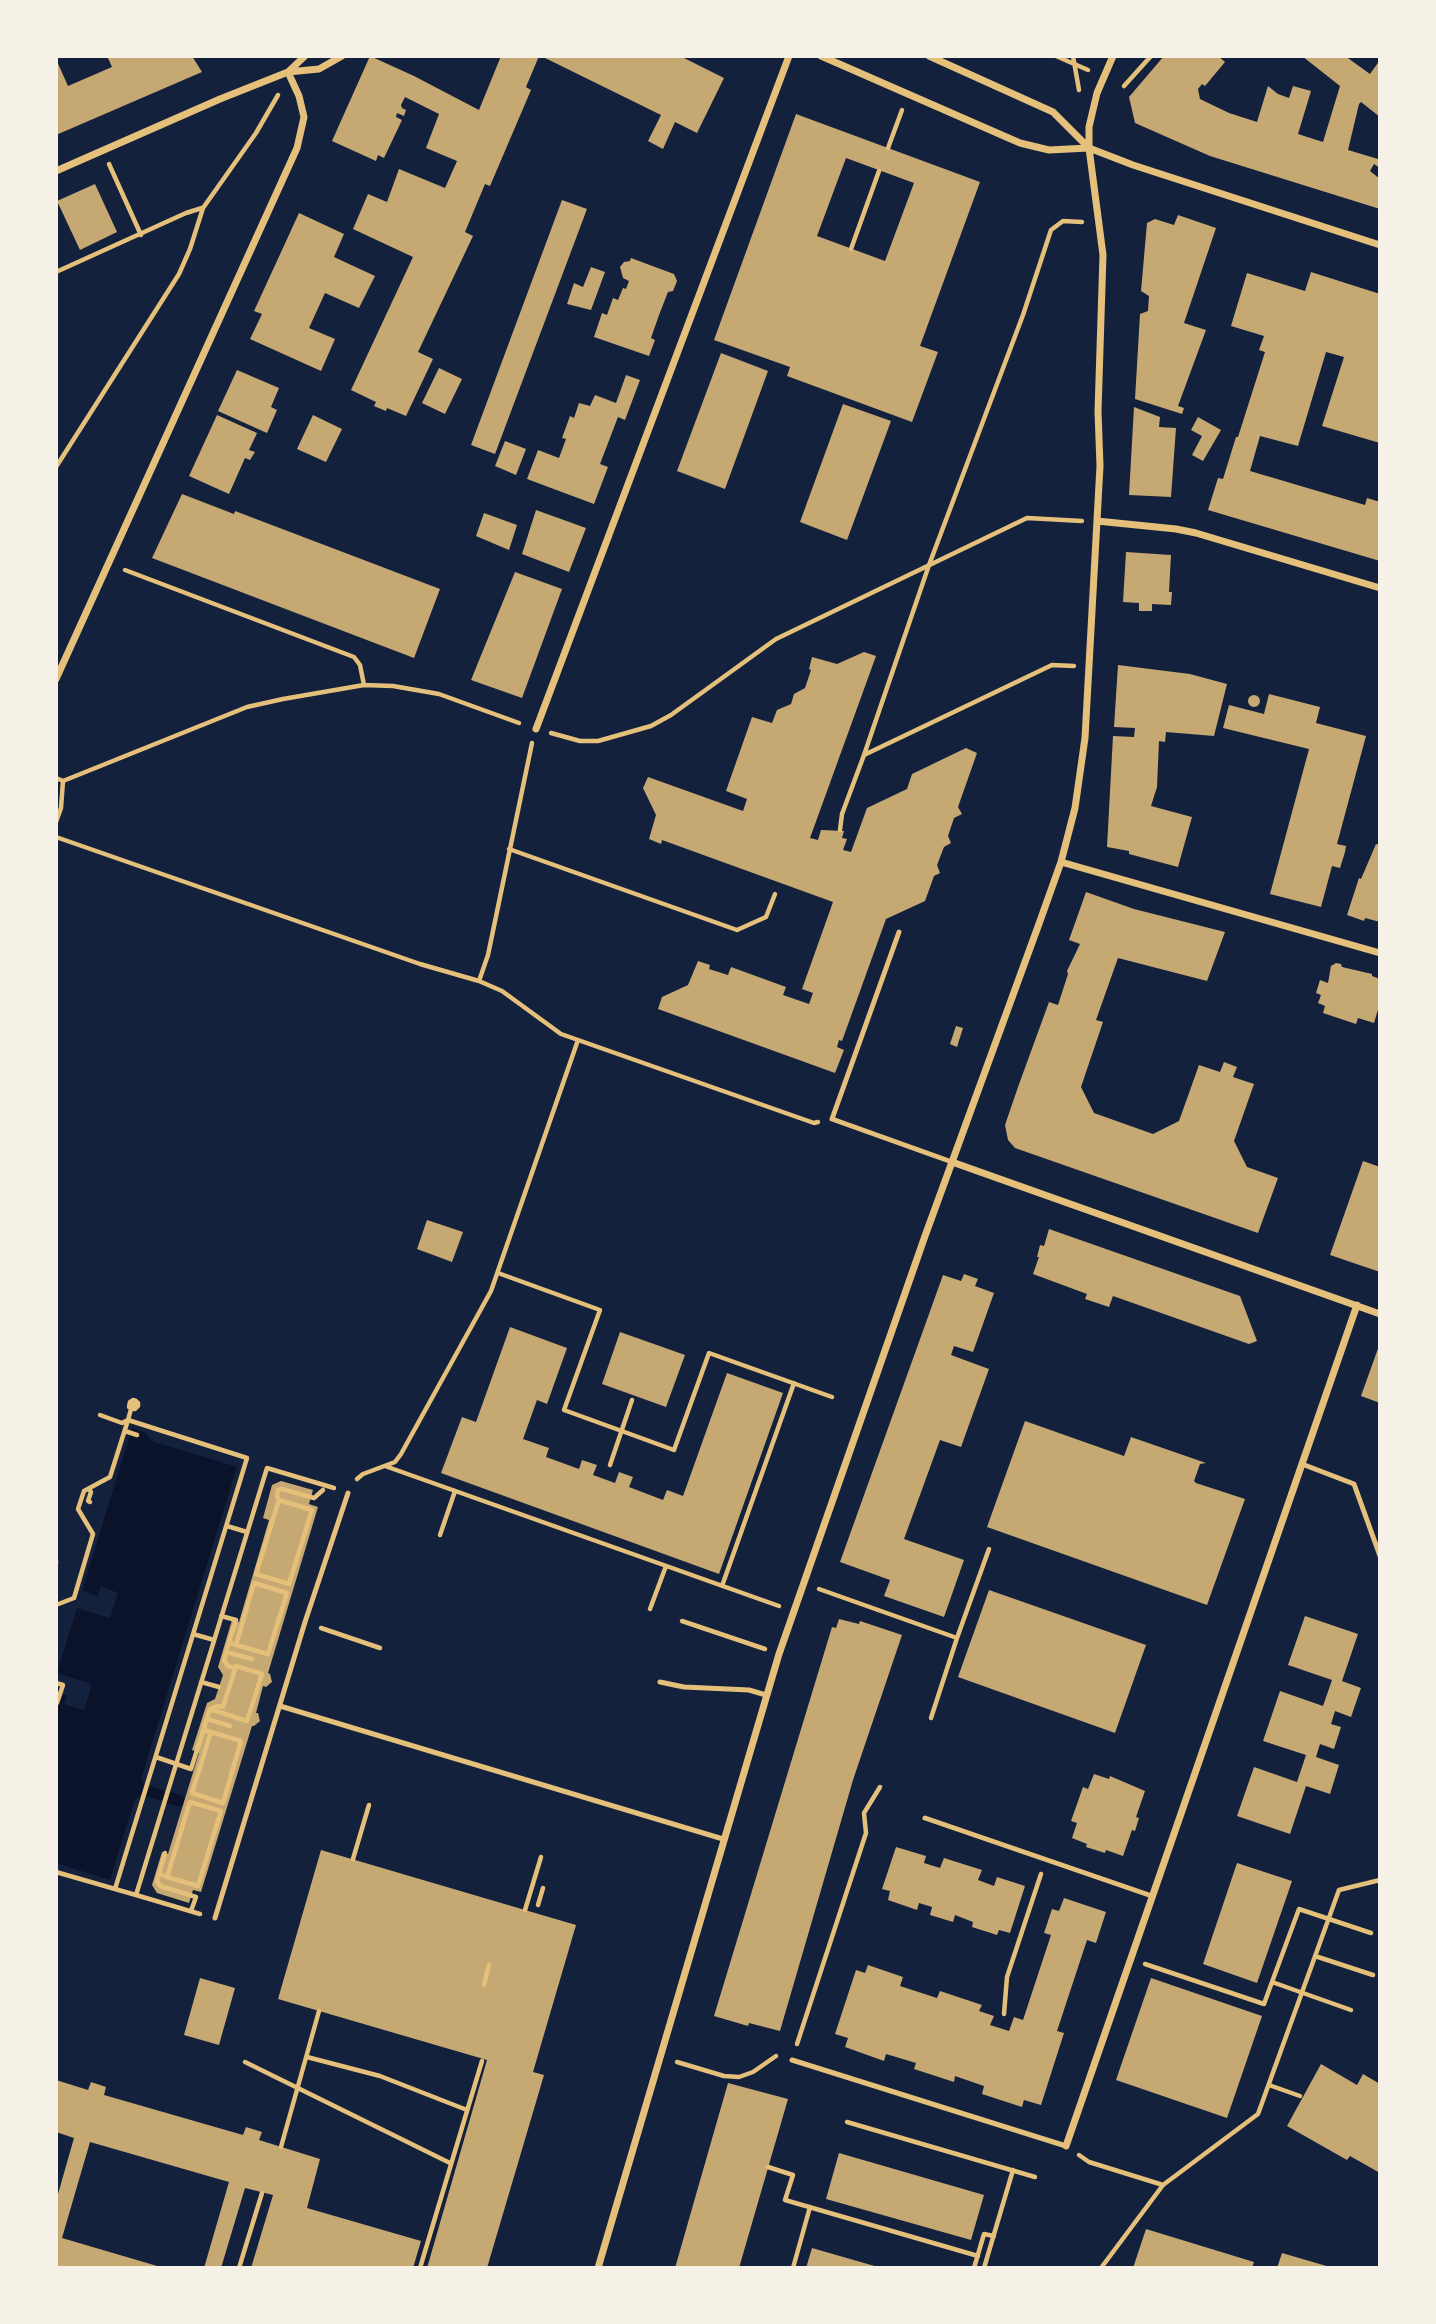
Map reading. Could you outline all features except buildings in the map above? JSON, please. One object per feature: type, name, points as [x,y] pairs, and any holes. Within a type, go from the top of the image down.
[{"type":"street","points":[[288,72],[304,56]]},
{"type":"street","points":[[56,171],[220,99],[288,72],[319,69],[342,56]]},
{"type":"street","points":[[536,729],[789,56]]},
{"type":"street","points":[[821,56],[1032,147],[1049,150],[1089,148]]},
{"type":"street","points":[[929,56],[1053,112],[1089,148],[1133,165],[1380,245]]},
{"type":"street","points":[[598,2268],[723,1839],[802,1583],[1061,862],[1075,808],[1082,771],[1100,466],[1098,411],[1103,255],[1089,148],[1092,111],[1113,56]]},
{"type":"street","points":[[56,679],[297,148],[303,117],[299,96],[288,72]]},
{"type":"street","points":[[1097,521],[1196,533],[1380,588]]},
{"type":"street","points":[[1061,862],[1380,953]]},
{"type":"street","points":[[952,1162],[1380,1314]]},
{"type":"street","points":[[1066,2146],[1357,1306]]},
{"type":"lane","points":[[899,932],[832,1119],[952,1162]]},
{"type":"lane","points":[[1302,1464],[1354,1483],[1380,1556]]},
{"type":"lane","points":[[215,1918],[305,1622],[348,1493]]},
{"type":"lane","points":[[660,1682],[684,1687],[748,1690],[766,1695]]},
{"type":"lane","points":[[280,1706],[723,1839]]},
{"type":"lane","points":[[925,1818],[1152,1896]]},
{"type":"lane","points":[[792,2060],[1066,2146]]},
{"type":"path","points":[[1056,56],[1089,70]]},
{"type":"path","points":[[1124,86],[1151,56]]},
{"type":"path","points":[[56,465],[179,274],[203,208],[272,108],[288,72]]},
{"type":"path","points":[[888,148],[908,94]]},
{"type":"path","points":[[103,150],[141,235]]},
{"type":"path","points":[[851,249],[879,171]]},
{"type":"path","points":[[56,272],[186,213],[203,208]]},
{"type":"path","points":[[840,830],[842,814],[929,565],[1023,315],[1051,230],[1062,220],[1100,224]]},
{"type":"path","points":[[56,778],[63,781],[247,707],[364,685],[393,686],[439,694],[536,729],[580,741],[598,741],[651,726],[671,715],[776,639],[1027,518],[1097,521]]},
{"type":"path","points":[[108,564],[354,657],[360,665],[364,685]]},
{"type":"path","points":[[864,755],[1052,665],[1089,667]]},
{"type":"path","points":[[479,981],[488,955],[536,729]]},
{"type":"path","points":[[56,822],[61,808],[63,781]]},
{"type":"path","points":[[56,837],[420,964],[479,981],[502,990],[551,1028],[578,1040],[814,1124],[832,1119]]},
{"type":"path","points":[[509,849],[737,930],[766,917],[775,894]]},
{"type":"path","points":[[348,1493],[352,1483],[363,1474],[395,1462],[401,1454],[491,1291],[578,1040]]},
{"type":"path","points":[[498,1273],[600,1310],[564,1410],[674,1450],[709,1353],[832,1397]]},
{"type":"path","points":[[722,1586],[794,1383]]},
{"type":"path","points":[[56,1605],[74,1598],[93,1534],[78,1509],[84,1491],[110,1477],[131,1409],[135,1409],[138,1406],[138,1403],[133,1400],[130,1402],[129,1407],[135,1409],[136,1402],[131,1402],[130,1406],[133,1407],[133,1404]]},
{"type":"path","points":[[610,1465],[632,1401]]},
{"type":"path","points":[[100,1415],[122,1423],[128,1420],[247,1458],[115,1889]]},
{"type":"path","points":[[125,1431],[137,1435]]},
{"type":"path","points":[[385,1466],[793,1611]]},
{"type":"path","points":[[136,1895],[267,1468],[330,1487]]},
{"type":"path","points":[[89,1489],[90,1502]]},
{"type":"path","points":[[279,1500],[312,1510],[289,1584],[256,1574],[279,1500],[278,1490],[314,1498],[323,1490]]},
{"type":"path","points":[[440,1535],[455,1491]]},
{"type":"path","points":[[227,1526],[247,1532]]},
{"type":"path","points":[[931,1718],[989,1549]]},
{"type":"path","points":[[650,1609],[666,1566]]},
{"type":"path","points":[[229,1642],[236,1645],[268,1654],[287,1593],[254,1583],[236,1645]]},
{"type":"path","points":[[802,1583],[957,1638]]},
{"type":"path","points":[[210,1709],[247,1721],[262,1674],[228,1666],[224,1660],[236,1620],[221,1616]]},
{"type":"path","points":[[682,1621],[779,1654]]},
{"type":"path","points":[[305,1622],[380,1648]]},
{"type":"path","points":[[193,1634],[214,1640]]},
{"type":"path","points":[[226,1652],[252,1660]]},
{"type":"path","points":[[156,1757],[191,1769],[210,1709],[223,1707],[235,1668]]},
{"type":"path","points":[[201,1682],[219,1687]]},
{"type":"path","points":[[56,1683],[63,1685],[57,1703]]},
{"type":"path","points":[[207,1718],[230,1726]]},
{"type":"path","points":[[204,1727],[206,1731],[211,1732],[241,1741],[223,1803],[192,1793],[211,1732]]},
{"type":"path","points":[[660,2057],[724,2076],[739,2077],[753,2072],[775,2056],[792,2060],[866,1833],[864,1813],[880,1787]]},
{"type":"path","points":[[159,1874],[167,1877],[198,1886],[220,1811],[190,1802],[167,1877]]},
{"type":"path","points":[[353,1859],[369,1805]]},
{"type":"path","points":[[165,1853],[157,1881],[160,1886],[196,1896],[191,1911]]},
{"type":"path","points":[[525,1910],[541,1857]]},
{"type":"path","points":[[1004,2014],[1007,1977],[1046,1860]]},
{"type":"path","points":[[56,1872],[201,1914]]},
{"type":"path","points":[[1101,2268],[1163,2185],[1258,2114],[1339,1890],[1380,1880]]},
{"type":"path","points":[[538,1905],[543,1888]]},
{"type":"path","points":[[1131,1959],[1265,2004],[1299,1909],[1371,1933]]},
{"type":"path","points":[[1315,1956],[1373,1975]]},
{"type":"path","points":[[484,1985],[489,1965]]},
{"type":"path","points":[[1272,1982],[1351,2010]]},
{"type":"path","points":[[281,2147],[320,2011]]},
{"type":"path","points":[[307,2057],[380,2076],[467,2110]]},
{"type":"path","points":[[420,2268],[482,2061]]},
{"type":"path","points":[[246,2062],[450,2163]]},
{"type":"path","points":[[1269,2085],[1300,2096]]},
{"type":"path","points":[[848,2122],[1035,2177]]},
{"type":"path","points":[[1066,2146],[1089,2162],[1163,2185]]},
{"type":"path","points":[[768,2168],[793,2175],[785,2200],[978,2256]]},
{"type":"path","points":[[984,2268],[1013,2170]]},
{"type":"path","points":[[239,2268],[262,2193]]},
{"type":"path","points":[[793,2268],[810,2207]]},
{"type":"path","points":[[974,2268],[984,2234],[994,2236]]},
{"type":"water","points":[[132,1428],[146,1433],[151,1441],[237,1467],[141,1779],[144,1784],[183,1796],[185,1799],[180,1807],[142,1795],[135,1799],[110,1880],[56,1863],[56,1692],[67,1696],[64,1704],[84,1710],[92,1684],[57,1673],[77,1608],[110,1618],[118,1593],[101,1586],[98,1596],[82,1591]]}]
